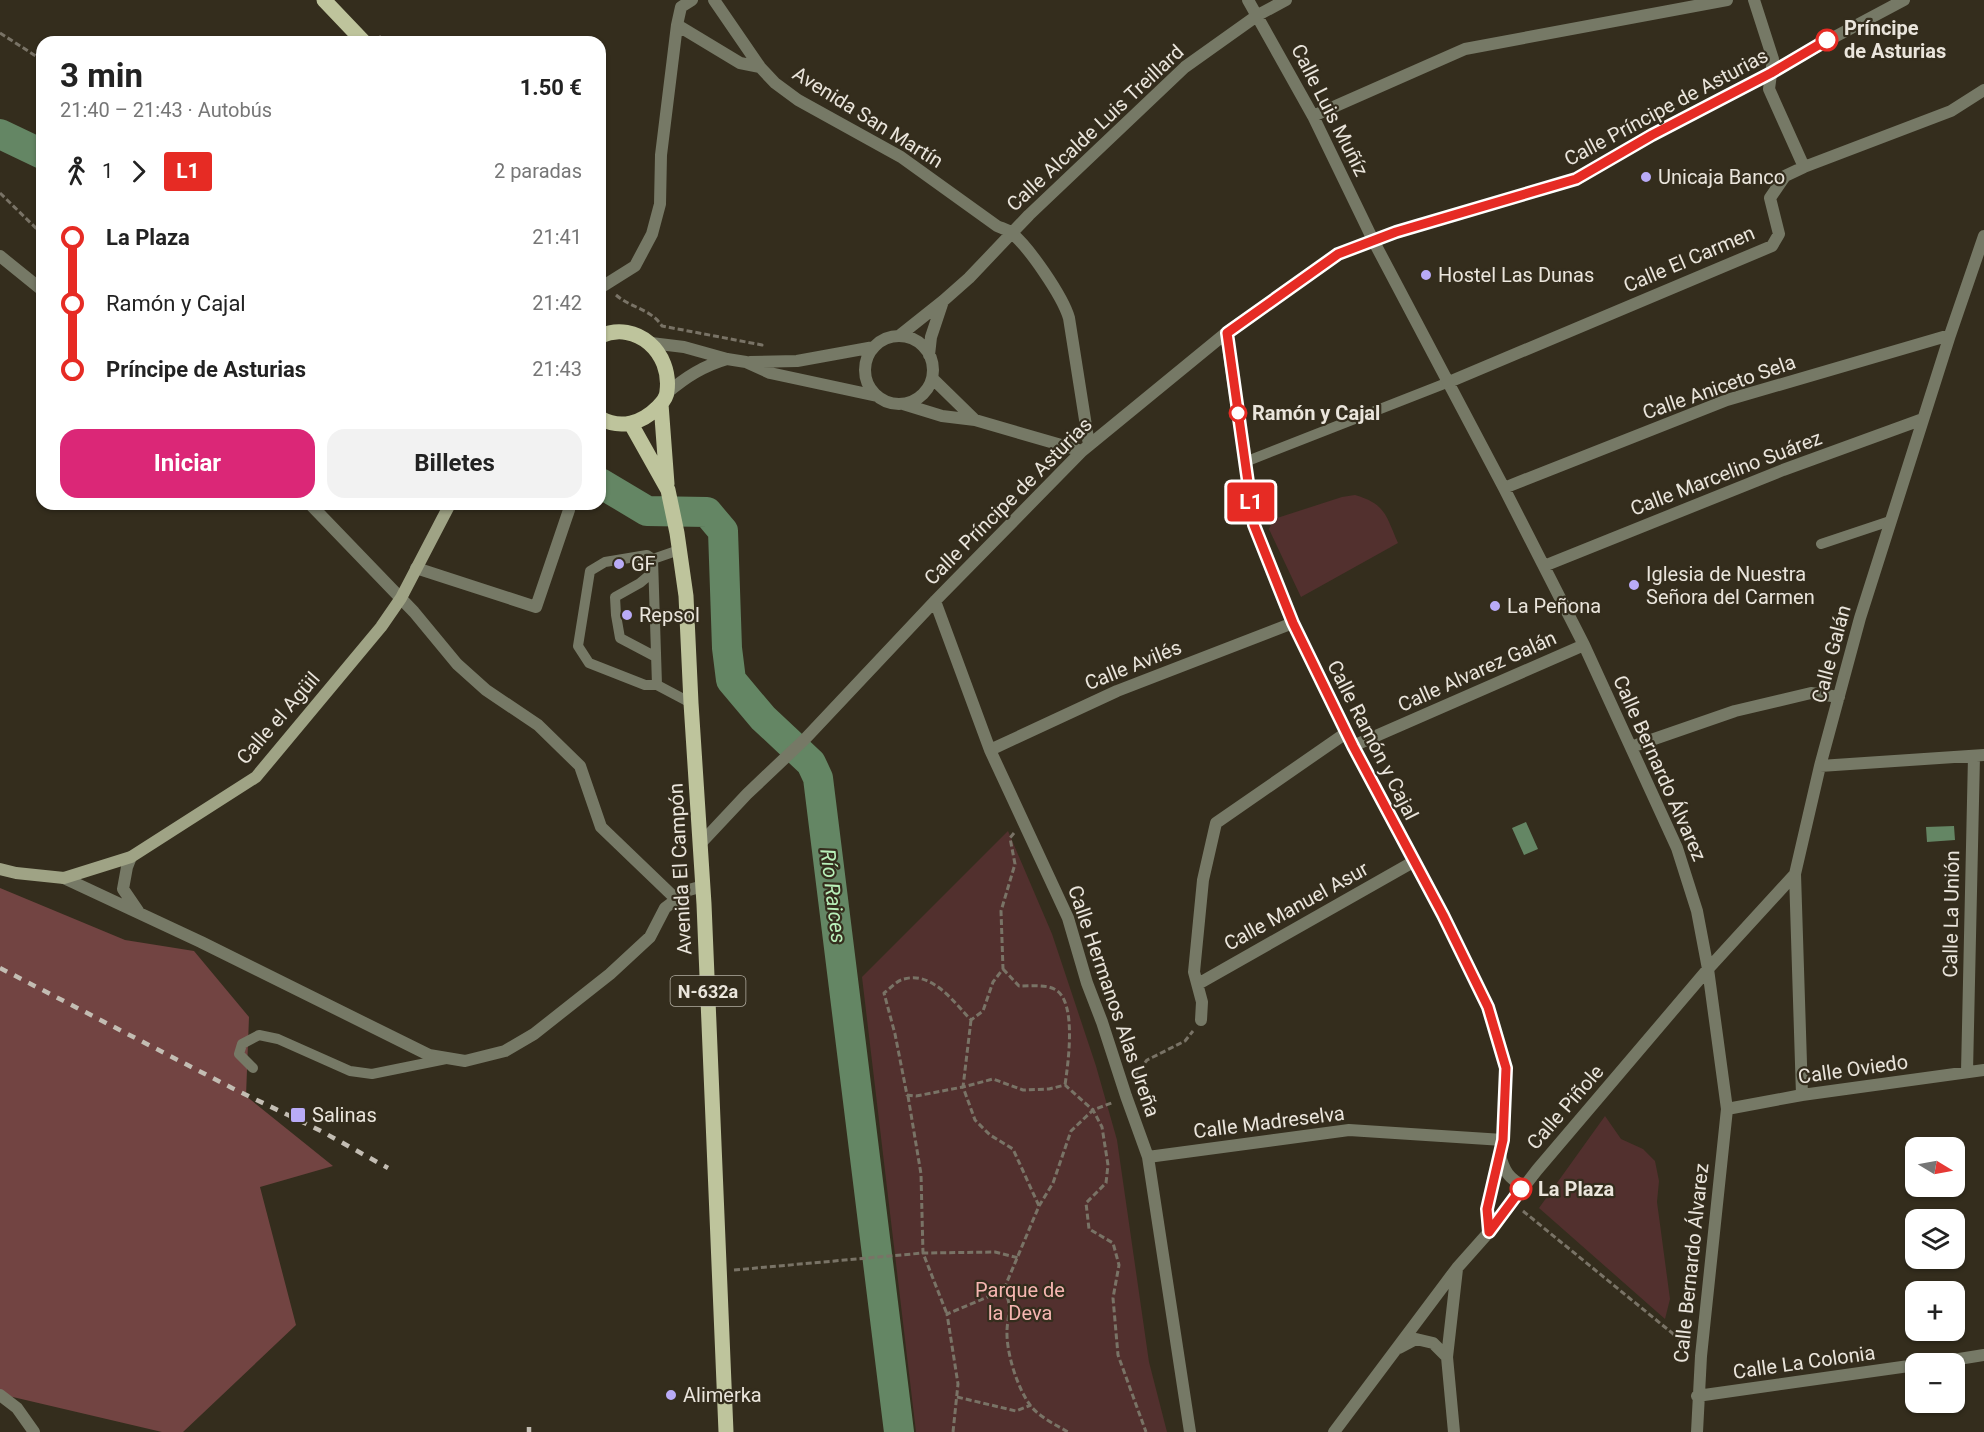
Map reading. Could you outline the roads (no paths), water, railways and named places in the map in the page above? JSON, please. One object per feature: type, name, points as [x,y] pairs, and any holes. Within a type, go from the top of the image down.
[{"type":"main road","points":[[324,0],[358,36]]},
{"type":"main road","points":[[606,335],[622,331],[637,334],[651,343],[662,362],[666,377],[664,399],[668,490]]},
{"type":"main road","points":[[606,421],[631,424],[647,418],[664,399]]},
{"type":"main road","name":"Avenida El Campón","points":[[631,424],[668,490],[686,596],[701,843],[726,1432]]},
{"type":"street","points":[[606,284],[635,266],[652,234],[660,204],[661,155],[677,25],[681,7],[692,0]]},
{"type":"street","name":"Avenida San Martín","points":[[714,0],[760,67],[775,83],[798,100],[901,157],[1011,233],[1040,265],[1066,307],[1086,448]]},
{"type":"street","name":"Calle Luis Muñíz","points":[[1248,0],[1313,116],[1373,240]]},
{"type":"street","name":"Calle Alcalde Luis Treillard","points":[[899,336],[969,278],[1011,233],[1185,67],[1258,15],[1286,0]]},
{"type":"street","points":[[1313,116],[1465,49],[1727,0]]},
{"type":"street","points":[[1754,0],[1773,59],[1769,89],[1804,167]]},
{"type":"street","name":"Calle Príncipe de Asturias","points":[[701,843],[805,739],[935,601],[1086,448],[1227,333],[1338,254],[1373,240],[1576,179],[1652,135],[1904,0]]},
{"type":"street","points":[[677,25],[740,63],[760,67]]},
{"type":"street","name":"Calle El Carmen","points":[[1449,382],[1772,246],[1779,234],[1770,198],[1785,176],[1951,111],[1984,90]]},
{"type":"street","name":"Calle Galán","points":[[1802,1095],[1795,874],[1860,618],[1950,334],[1984,236]]},
{"type":"street","name":"Calle Bernardo Álvarez","points":[[1373,240],[1584,645],[1677,848],[1697,910],[1708,969],[1727,1109],[1701,1356],[1697,1432]]},
{"type":"street","points":[[0,256],[36,286]]},
{"type":"street","points":[[903,404],[918,398],[932,378],[933,370],[929,355],[931,337],[943,301]]},
{"type":"street","name":"Calle Ramón y Cajal","points":[[1227,333],[1254,525],[1293,623],[1346,733],[1443,915],[1488,1007],[1506,1068],[1503,1140],[1487,1209],[1489,1232]]},
{"type":"street","name":"Calle Aniceto Sela","points":[[1504,488],[1727,400],[1950,334]]},
{"type":"street","points":[[877,396],[870,387],[865,367],[868,356],[881,341],[899,336],[917,341],[929,355]]},
{"type":"street","points":[[651,343],[684,347],[746,362],[797,361],[874,347]]},
{"type":"street","points":[[664,399],[684,379],[706,365],[727,359]]},
{"type":"street","points":[[746,362],[770,373],[877,396],[893,404],[903,404],[942,416],[975,420],[1086,448]]},
{"type":"street","points":[[932,378],[975,420]]},
{"type":"street","name":"Calle Marcelino Suárez","points":[[1544,566],[1783,470],[1923,419]]},
{"type":"street","points":[[316,510],[401,598],[458,664],[486,690],[538,725],[580,766],[601,827],[677,900]]},
{"type":"street","name":"Calle el Agüil","points":[[64,878],[131,857],[256,777],[381,627],[401,598],[447,510]]},
{"type":"street","points":[[416,568],[536,607],[569,510]]},
{"type":"street","name":"Calle Hermanos Alas Ureña","points":[[935,601],[990,750],[1068,918],[1087,984],[1148,1157],[1190,1432]]},
{"type":"street","name":"Calle Avilés","points":[[990,750],[1118,691],[1293,623]]},
{"type":"street","name":"Calle Alvarez Galán","points":[[1353,746],[1584,645]]},
{"type":"street","points":[[1631,747],[1736,711],[1811,693],[1839,697]]},
{"type":"street","points":[[1201,1020],[1202,1002],[1194,972],[1203,880],[1216,823],[1346,733]]},
{"type":"street","points":[[1821,766],[1979,756]]},
{"type":"street","name":"Calle La Unión","points":[[1967,1072],[1979,756]]},
{"type":"street","points":[[131,857],[123,889],[138,912]]},
{"type":"street","name":"Calle Manuel Asur","points":[[1198,984],[1413,862]]},
{"type":"street","points":[[0,868],[16,873],[64,878],[429,1054],[465,1061],[505,1051],[534,1034],[610,974],[650,937],[665,908],[689,891],[703,886]]},
{"type":"street","name":"Calle Piñole","points":[[1334,1432],[1457,1268],[1489,1232],[1511,1201],[1708,969],[1795,874]]},
{"type":"street","name":"Calle Oviedo","points":[[1727,1109],[1802,1095],[1984,1070]]},
{"type":"street","name":"Calle Madreselva","points":[[1148,1157],[1349,1130],[1503,1140]]},
{"type":"street","points":[[1499,1154],[1507,1174],[1524,1186]]},
{"type":"street","points":[[1454,1432],[1447,1357],[1457,1268]]},
{"type":"street","points":[[1395,1350],[1416,1339],[1433,1343],[1447,1357]]},
{"type":"street","points":[[1965,1358],[1984,1355]]},
{"type":"street","name":"Calle La Colonia","points":[[1698,1396],[1905,1367]]},
{"type":"street","points":[[0,1395],[16,1408],[34,1432]]},
{"type":"lane","points":[[1245,462],[1449,382]]},
{"type":"lane","points":[[1821,544],[1890,521]]},
{"type":"lane","points":[[653,559],[680,550]]},
{"type":"lane","points":[[653,559],[647,555],[606,562],[590,571],[578,646],[589,663],[645,685],[657,685],[691,703]]},
{"type":"lane","points":[[653,559],[657,685]]},
{"type":"lane","points":[[653,572],[640,583],[615,597],[615,606],[620,638],[656,657]]},
{"type":"lane","points":[[253,1068],[239,1054],[242,1044],[259,1035],[278,1039],[350,1071],[372,1074],[449,1058]]},
{"type":"waterway","name":"Río Raices","points":[[0,134],[36,151]]},
{"type":"waterway","name":"Río Raices","points":[[606,487],[647,511],[707,512],[723,531],[727,648],[731,680],[763,718],[811,763],[818,778],[899,1432]]},
{"type":"railway","points":[[0,968],[232,1088],[321,1131],[388,1168]]},
{"type":"railway","points":[[529,1427],[529,1432]]},
{"type":"place","name":"Príncipe de Asturias","points":[[1827,40]]},
{"type":"place","name":"Unicaja Banco","points":[[1646,177]]},
{"type":"place","name":"Hostel Las Dunas","points":[[1426,275]]},
{"type":"place","name":"Ramón y Cajal","points":[[1238,413]]},
{"type":"place","name":"GF","points":[[619,564]]},
{"type":"place","name":"Iglesia de Nuestra Señora del Carmen","points":[[1634,585]]},
{"type":"place","name":"La Peñona","points":[[1495,606]]},
{"type":"place","name":"Repsol","points":[[627,615]]},
{"type":"place","name":"Salinas","points":[[298,1115]]},
{"type":"place","name":"La Plaza","points":[[1521,1189]]},
{"type":"place","name":"Alimerka","points":[[671,1395]]},
{"type":"park label","name":"Parque de la Deva","points":[[1020,1302]]}]
